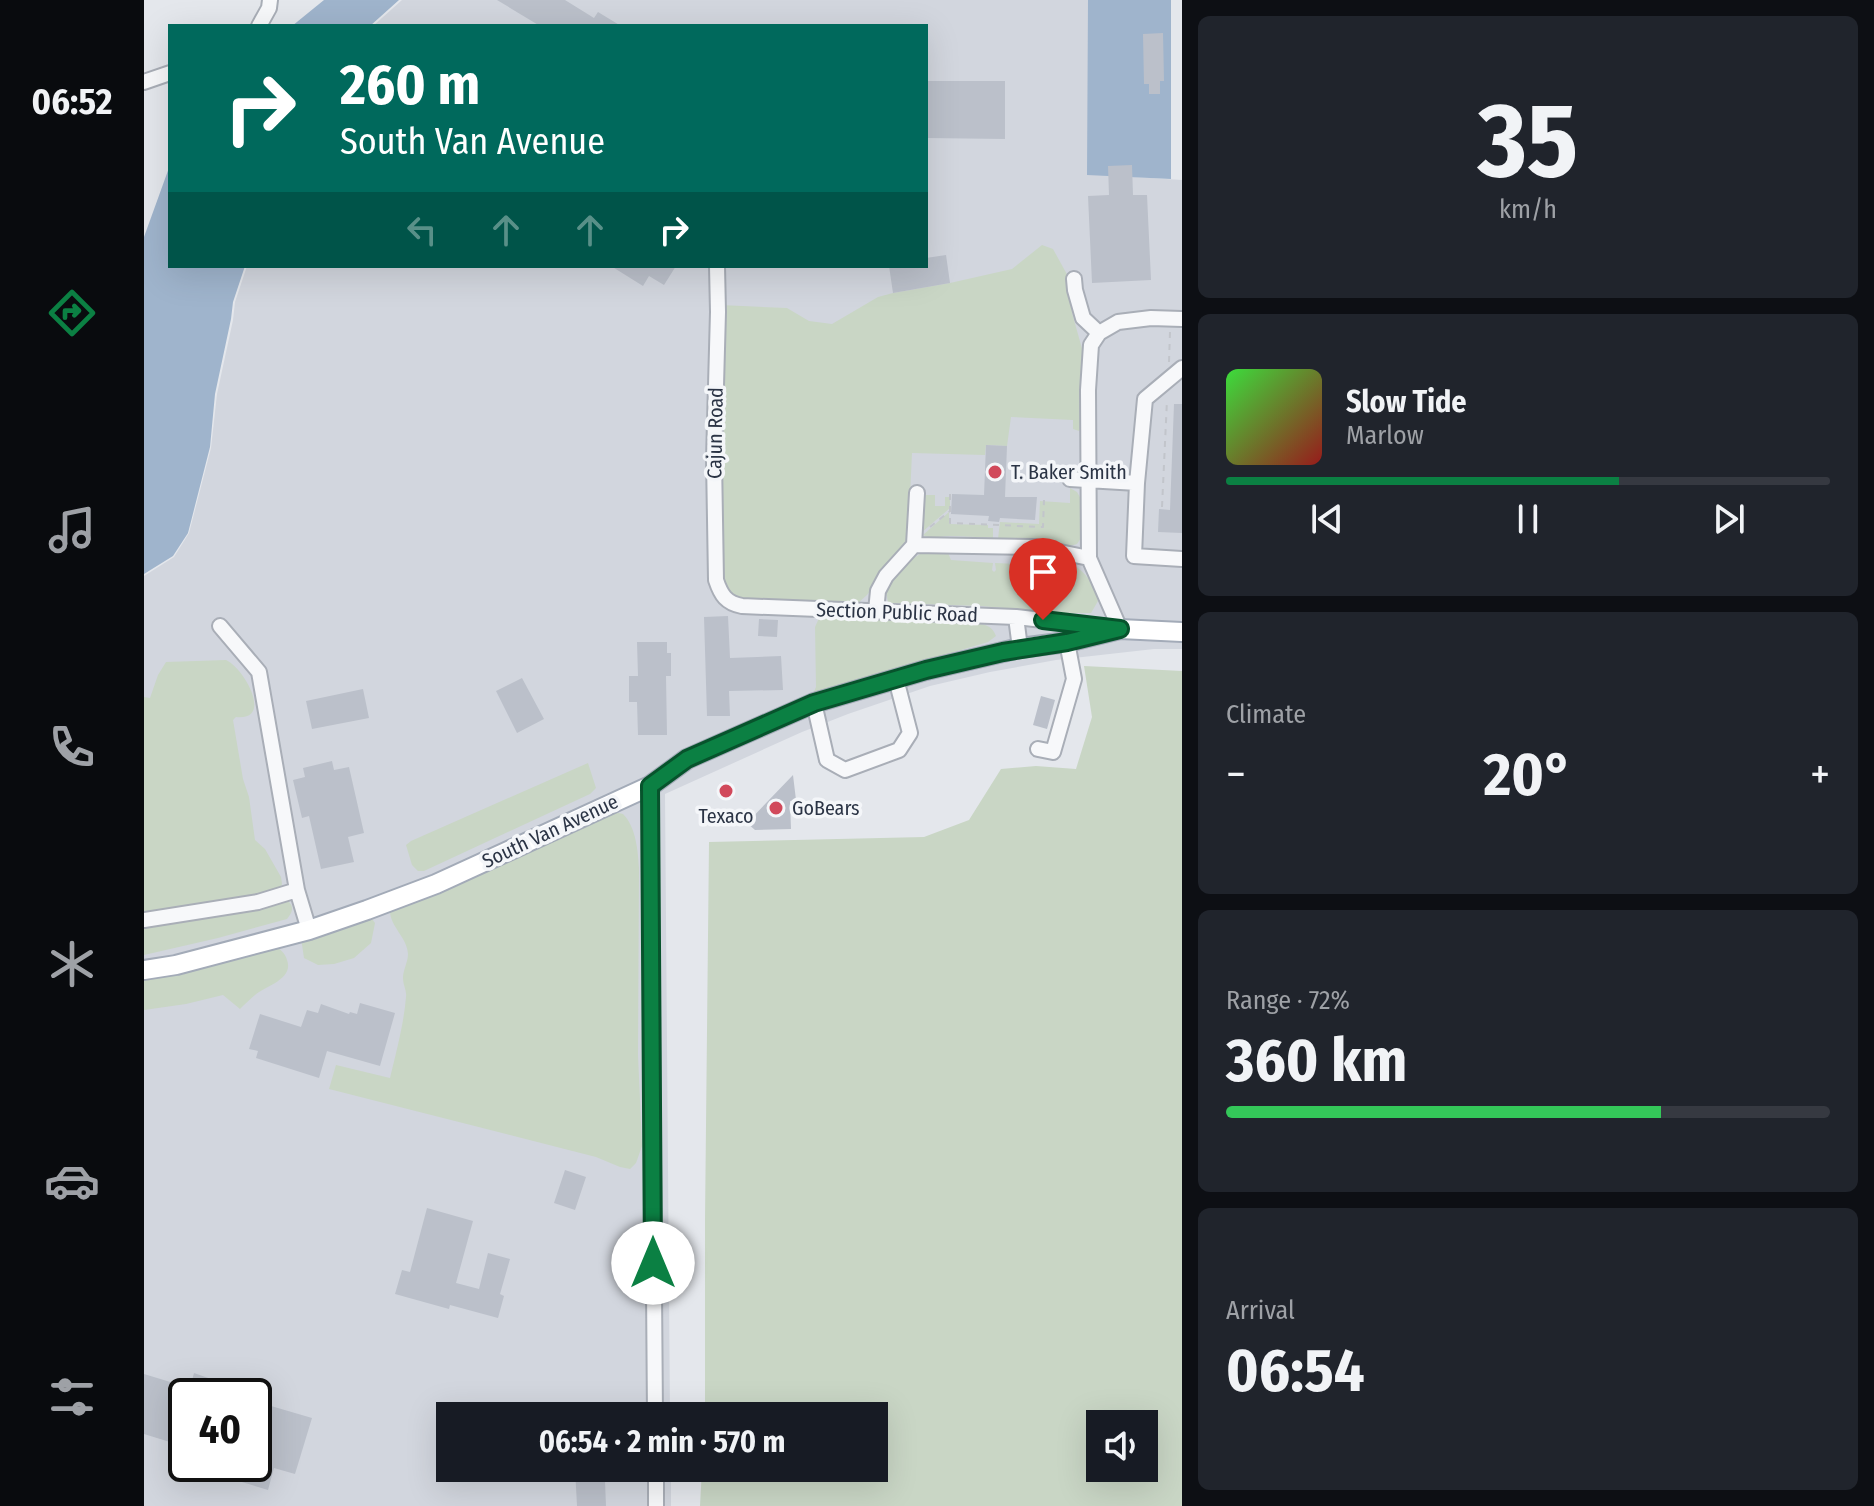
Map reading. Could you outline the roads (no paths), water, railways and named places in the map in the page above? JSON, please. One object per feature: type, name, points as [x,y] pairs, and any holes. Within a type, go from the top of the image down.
[{"type":"main road","name":"South Van Avenue","points":[[144,970],[176,965],[309,930],[436,884],[650,786],[687,759],[814,703],[1020,648],[1067,642],[1120,629],[1182,632]]},
{"type":"street","points":[[260,24],[270,0]]},
{"type":"street","points":[[144,82],[168,74]]},
{"type":"street","name":"Cajun Road","points":[[717,268],[714,459],[716,580],[724,598]]},
{"type":"street","points":[[1074,279],[1083,318],[1099,333]]},
{"type":"street","points":[[1120,629],[1089,558],[1089,481],[1081,437],[1091,345],[1099,333],[1118,322],[1176,319]]},
{"type":"street","points":[[1182,368],[1145,399],[1134,556],[1182,559]]},
{"type":"street","points":[[1070,479],[1137,483]]},
{"type":"street","points":[[876,611],[878,591],[886,576],[914,542],[917,493]]},
{"type":"street","points":[[914,542],[1035,547],[1089,558]]},
{"type":"street","name":"Section Public Road","points":[[724,598],[742,606],[1016,617],[1120,629]]},
{"type":"street","points":[[1016,617],[1020,648]]},
{"type":"street","points":[[220,626],[259,672],[297,890],[309,930]]},
{"type":"street","points":[[1038,749],[1053,752],[1074,679],[1067,642]]},
{"type":"street","points":[[814,703],[827,760],[845,770],[899,750],[910,733],[896,679]]},
{"type":"street","points":[[650,786],[655,1402]]},
{"type":"street","points":[[144,920],[258,902],[297,890]]},
{"type":"street","points":[[656,1482],[656,1506]]},
{"type":"water","points":[[324,0],[399,0],[372,24],[294,24]]},
{"type":"water","points":[[1088,0],[1171,0],[1171,179],[1087,175]]},
{"type":"water","points":[[168,171],[168,268],[244,268],[233,302],[215,394],[210,447],[188,533],[173,556],[144,574],[144,237]]},
{"type":"place","name":"T. Baker Smith","points":[[995,472]]},
{"type":"place","name":"Texaco","points":[[726,791]]},
{"type":"place","name":"GoBears","points":[[776,808]]}]
